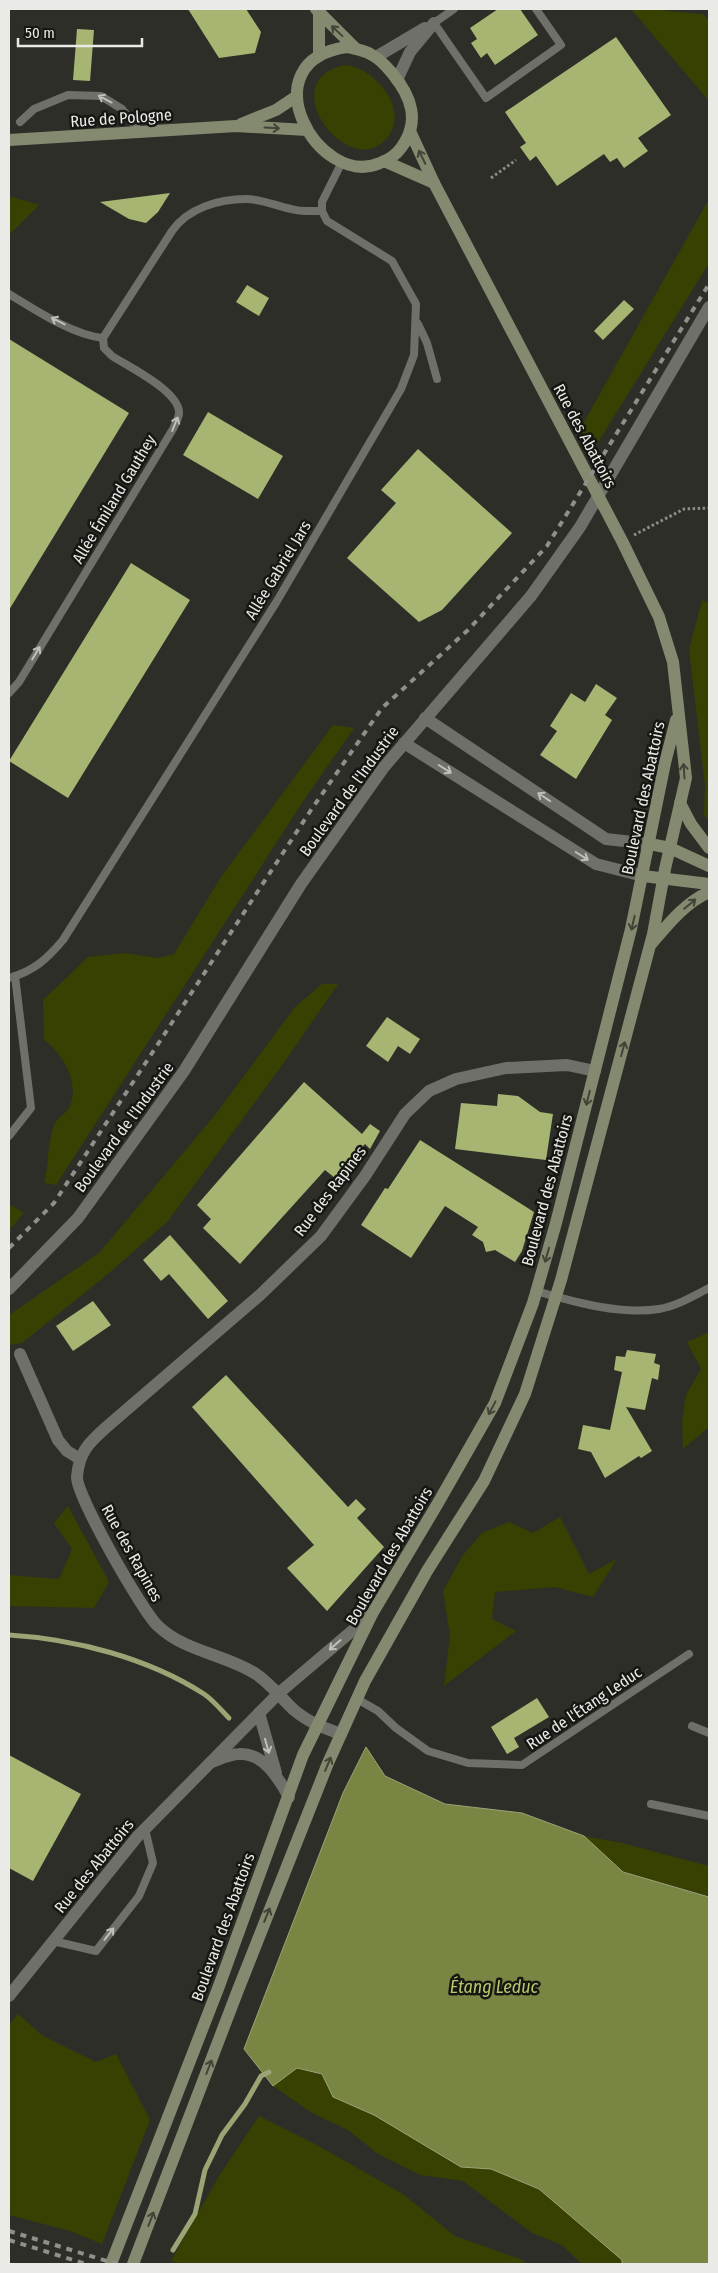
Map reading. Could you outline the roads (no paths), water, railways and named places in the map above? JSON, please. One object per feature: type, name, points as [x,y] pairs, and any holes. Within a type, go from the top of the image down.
[{"type":"street","points":[[317,11],[356,49]]},
{"type":"street","points":[[317,11],[319,56]]},
{"type":"street","points":[[376,57],[434,23]]},
{"type":"street","points":[[397,80],[410,52],[434,23]]},
{"type":"street","points":[[347,47],[356,49],[376,57],[397,80],[408,96],[412,110],[410,130],[400,150],[384,161],[362,167],[342,162],[325,150],[307,130],[300,118],[297,96],[301,77],[309,64],[319,56],[333,49],[347,47]]},
{"type":"street","name":"Rue de Pologne","points":[[236,126],[276,110],[297,96]]},
{"type":"street","name":"Rue de Pologne","points":[[9,140],[236,126],[307,130]]},
{"type":"street","name":"Rue des Abattoirs","points":[[410,130],[434,183],[622,541],[659,617],[673,662],[678,713]]},
{"type":"street","points":[[384,161],[434,183]]},
{"type":"street","name":"Boulevard de l'Industrie","points":[[9,1289],[78,1218],[95,1195],[184,1071],[301,884],[384,767],[424,718],[531,596],[580,527],[709,307]]},
{"type":"street","name":"Boulevard des Abattoirs","points":[[133,2264],[238,1990],[364,1681],[427,1571],[484,1481],[525,1394],[556,1297],[651,945],[686,778],[678,713]]},
{"type":"street","name":"Boulevard des Abattoirs","points":[[111,2264],[219,1986],[303,1755],[372,1614],[495,1403],[536,1291],[595,1071],[643,876],[665,763],[678,713]]},
{"type":"street","points":[[424,718],[606,839],[670,848],[709,866]]},
{"type":"street","points":[[404,743],[596,864],[643,876],[709,884]]},
{"type":"street","points":[[680,803],[691,824],[709,848]]},
{"type":"street","points":[[651,945],[674,918],[695,899],[709,892]]},
{"type":"street","name":"Rue des Rapines","points":[[341,1734],[318,1725],[294,1710],[268,1683],[240,1665],[192,1648],[158,1626],[138,1601],[86,1503],[77,1480],[80,1458],[87,1445],[252,1302],[321,1236],[365,1176],[405,1114],[429,1091],[456,1079],[506,1068],[567,1065],[595,1071]]},
{"type":"street","points":[[20,1354],[58,1440],[67,1451],[80,1458]]},
{"type":"street","name":"Rue des Abattoirs","points":[[9,1996],[145,1829],[279,1693],[372,1614]]},
{"type":"street","points":[[259,1713],[268,1750],[278,1778],[289,1796]]},
{"type":"street","points":[[210,1762],[239,1754],[250,1756],[258,1759],[278,1778]]},
{"type":"lane","points":[[454,9],[434,23],[486,98],[561,46],[536,9]]},
{"type":"lane","points":[[20,122],[34,108],[68,95],[101,96],[122,110],[140,132]]},
{"type":"lane","points":[[9,294],[32,308],[79,331],[103,338],[172,231],[180,220],[190,212],[203,206],[247,199],[293,210],[322,211],[322,202],[342,162]]},
{"type":"lane","name":"Allée Gabriel Jars","points":[[12,977],[34,969],[47,959],[63,940],[277,601],[401,388],[414,355],[417,320],[416,304],[392,261],[327,221],[322,211]]},
{"type":"lane","points":[[417,320],[427,343],[437,379]]},
{"type":"lane","name":"Allée Émiland Gauthey","points":[[9,693],[18,682],[173,430],[179,414],[177,404],[171,394],[112,356],[104,348],[103,338]]},
{"type":"lane","points":[[9,1136],[31,1108],[12,977]]},
{"type":"lane","points":[[536,1291],[556,1297],[622,1310],[659,1309],[686,1300],[709,1288]]},
{"type":"lane","name":"Rue de l'Étang Leduc","points":[[357,1699],[378,1711],[396,1728],[428,1751],[468,1763],[522,1765],[690,1654]]},
{"type":"lane","points":[[692,1726],[709,1733]]},
{"type":"lane","points":[[651,1804],[709,1816]]},
{"type":"lane","points":[[53,1941],[96,1951],[139,1896],[153,1863],[145,1829]]},
{"type":"water","name":"Étang Leduc","points":[[366,1747],[385,1776],[445,1804],[522,1813],[584,1836],[623,1872],[709,1897],[709,2264],[622,2264],[622,2260],[539,2189],[491,2169],[461,2167],[374,2115],[333,2097],[322,2074],[297,2068],[273,2086],[244,2049],[343,1793]]},
{"type":"waterway","points":[[9,1635],[34,1637],[85,1646],[159,1670],[204,1694],[229,1718]]},
{"type":"waterway","points":[[173,2250],[195,2214],[205,2170],[222,2135],[245,2104],[261,2076],[269,2072]]},
{"type":"railway","points":[[9,1248],[54,1203],[311,810],[382,708],[468,630],[547,546],[709,284]]},
{"type":"railway","points":[[9,2231],[117,2264]]},
{"type":"railway","points":[[9,2240],[86,2264]]}]
